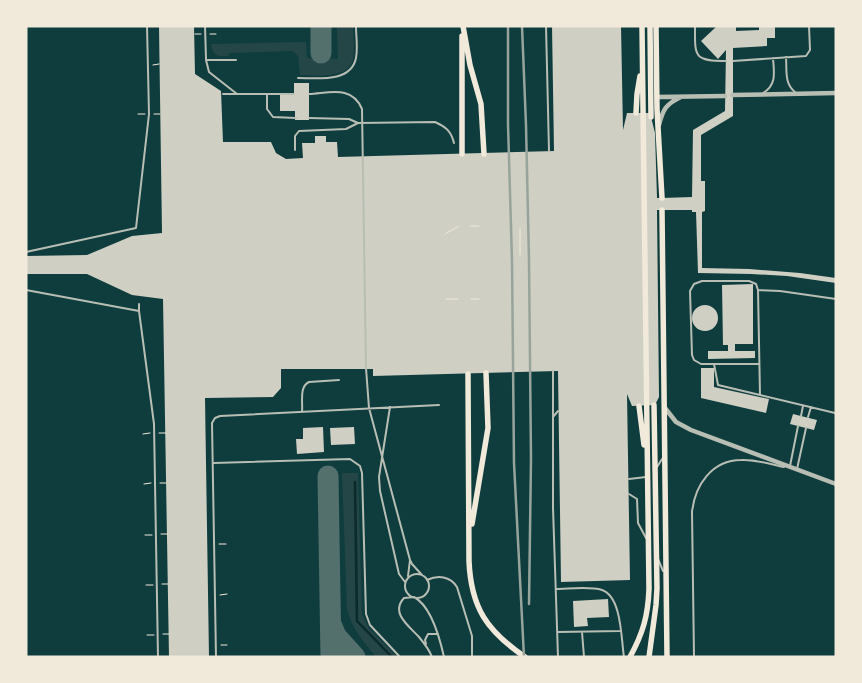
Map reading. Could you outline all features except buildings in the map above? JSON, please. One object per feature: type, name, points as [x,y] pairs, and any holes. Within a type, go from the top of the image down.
[{"type":"main road","points":[[462,26],[462,154]]},
{"type":"main road","points":[[462,26],[482,113],[484,154]]},
{"type":"main road","points":[[630,657],[644,627],[649,589],[642,26]]},
{"type":"main road","points":[[650,26],[651,118]]},
{"type":"main road","points":[[656,26],[657,109],[662,198]]},
{"type":"main road","points":[[636,113],[639,79],[650,40]]},
{"type":"main road","points":[[662,210],[667,657]]},
{"type":"main road","points":[[469,548],[488,428],[486,373]]},
{"type":"main road","points":[[468,374],[469,548],[472,586],[480,613],[488,626],[525,657]]},
{"type":"main road","points":[[649,657],[656,605],[654,405]]},
{"type":"main road","points":[[640,406],[641,427],[656,506]]},
{"type":"street","points":[[732,95],[836,93]]},
{"type":"street","points":[[657,96],[725,96]]},
{"type":"street","points":[[658,131],[661,117],[669,103],[684,96]]},
{"type":"street","points":[[665,408],[672,418],[682,425],[789,468],[836,484]]},
{"type":"lane","points":[[136,234],[149,114],[147,26]]},
{"type":"lane","points":[[205,26],[207,69],[237,94]]},
{"type":"lane","points":[[298,78],[336,77],[344,74],[356,60],[356,26]]},
{"type":"lane","points":[[546,26],[549,151]]},
{"type":"lane","points":[[695,26],[695,49],[699,56],[706,61],[726,61]]},
{"type":"lane","points":[[733,61],[808,55],[810,50],[809,26]]},
{"type":"lane","points":[[786,57],[788,84],[792,90],[799,93]]},
{"type":"lane","points":[[761,94],[768,90],[774,80],[773,58]]},
{"type":"lane","points":[[206,60],[236,60]]},
{"type":"lane","points":[[309,94],[349,93],[356,97],[362,109],[366,368],[369,408],[410,560],[427,580],[427,592],[421,597],[407,597],[403,600],[400,605],[400,614],[402,620],[426,646],[432,657]]},
{"type":"lane","points":[[223,94],[294,94]]},
{"type":"lane","points":[[267,94],[267,109],[273,117],[296,118]]},
{"type":"lane","points":[[651,118],[657,109]]},
{"type":"lane","points":[[309,118],[349,119],[358,123],[435,122],[444,126],[451,133],[454,143]]},
{"type":"lane","points":[[295,150],[295,136],[299,131],[346,129],[358,123]]},
{"type":"lane","points":[[26,252],[136,228]]},
{"type":"lane","points":[[759,364],[697,363],[694,360],[692,355],[691,288],[694,284],[702,281],[749,281],[756,284],[758,290],[760,395]]},
{"type":"lane","points":[[26,290],[139,311]]},
{"type":"lane","points":[[758,290],[780,291],[836,299]]},
{"type":"lane","points":[[139,304],[154,424],[158,657]]},
{"type":"lane","points":[[714,364],[719,386],[835,413]]},
{"type":"lane","points":[[553,371],[555,589],[558,657]]},
{"type":"lane","points":[[302,412],[303,387],[306,383],[339,380]]},
{"type":"lane","points":[[216,657],[212,423],[215,418],[220,416],[440,405]]},
{"type":"lane","points":[[801,416],[803,405]]},
{"type":"lane","points":[[390,407],[379,477],[382,506],[399,574],[406,582]]},
{"type":"lane","points":[[808,417],[811,407]]},
{"type":"lane","points":[[553,417],[558,411]]},
{"type":"lane","points":[[694,657],[692,512],[695,495],[709,473],[716,467],[730,461],[746,460],[789,468],[798,426]]},
{"type":"lane","points":[[797,470],[806,428]]},
{"type":"lane","points":[[629,479],[650,475],[663,457],[665,449]]},
{"type":"lane","points":[[213,463],[350,459],[357,462],[362,472],[366,614],[370,625],[400,657]]},
{"type":"lane","points":[[629,494],[637,499],[638,523],[660,561],[667,580]]},
{"type":"lane","points":[[408,579],[410,560]]},
{"type":"lane","points":[[422,575],[414,574],[408,579],[405,586],[407,593],[426,608],[438,634],[444,657]]},
{"type":"lane","points":[[427,580],[438,577],[448,578],[457,587],[472,636],[472,657]]},
{"type":"lane","points":[[555,589],[598,589],[608,593],[615,602],[624,657]]},
{"type":"lane","points":[[557,632],[620,631]]},
{"type":"lane","points":[[582,632],[584,657]]},
{"type":"lane","points":[[426,646],[426,636],[431,633],[438,634]]},
{"type":"path","points":[[445,234],[459,226]]},
{"type":"path","points":[[470,226],[479,226]]},
{"type":"path","points":[[520,228],[520,255]]},
{"type":"path","points":[[446,299],[458,299]]},
{"type":"path","points":[[472,299],[480,299]]},
{"type":"shaded area","points":[[337,26],[353,26],[354,55],[350,66],[331,75],[300,75],[298,56],[293,51],[229,53],[229,56],[222,56],[214,53],[211,44],[306,42],[307,58],[338,59]]},
{"type":"shaded area","points":[[342,473],[358,473],[362,614],[368,627],[397,657],[376,657],[362,640],[349,616],[347,609]]},
{"type":"waterway","points":[[355,482],[357,621],[392,657]]},
{"type":"taxiway","points":[[321,26],[321,53]]},
{"type":"taxiway","points":[[328,476],[331,657]]},
{"type":"taxiway","points":[[331,624],[336,636],[355,657]]},
{"type":"railway","points":[[508,26],[514,463],[524,657]]},
{"type":"railway","points":[[522,26],[529,261],[531,459],[529,604]]}]
